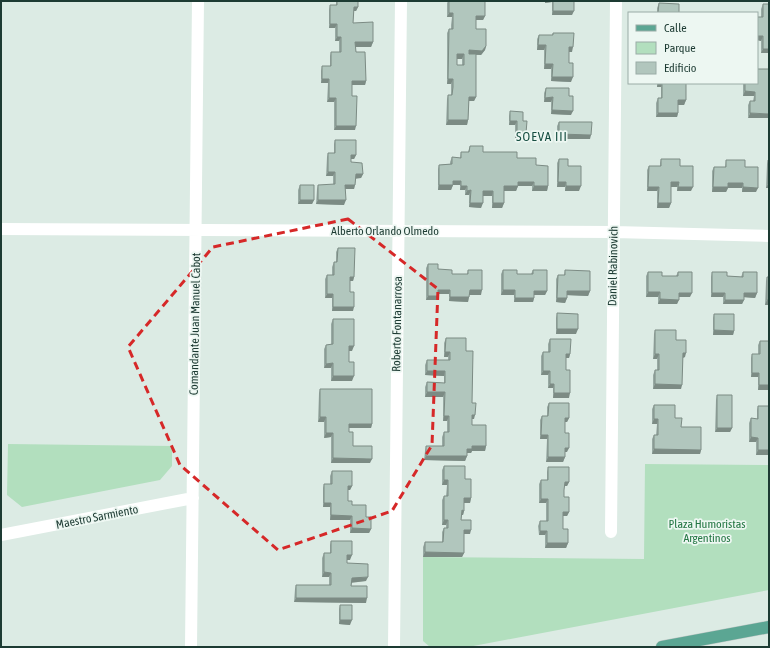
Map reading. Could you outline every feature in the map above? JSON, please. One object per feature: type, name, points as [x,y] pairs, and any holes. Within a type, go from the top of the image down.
[{"type":"main road","points":[[662,647],[769,627]]},
{"type":"street","name":"Comandante Juan Manuel Cabot","points":[[191,647],[198,1]]},
{"type":"street","name":"Roberto Fontanarrosa","points":[[394,647],[401,1]]},
{"type":"street","name":"Daniel Rabinovich","points":[[611,532],[616,1]]},
{"type":"street","name":"Alberto Orlando Olmedo","points":[[1,229],[614,232],[769,236]]},
{"type":"street","name":"Maestro Sarmiento","points":[[1,535],[193,498]]},
{"type":"highlighted area","points":[[348,219],[438,289],[432,445],[392,511],[278,550],[180,465],[128,347],[213,247]]},
{"type":"green space","points":[[8,444],[172,446],[172,466],[160,480],[22,507],[7,495]]},
{"type":"green space","name":"Plaza Humoristas Argentinos","points":[[645,464],[769,465],[769,590],[468,647],[430,647],[423,641],[423,557],[644,559]]},
{"type":"building","points":[[337,1],[358,1],[358,7],[354,7],[353,23],[373,22],[373,42],[355,42],[356,52],[365,52],[366,81],[352,81],[352,96],[357,96],[356,126],[336,126],[336,98],[329,98],[329,79],[322,79],[322,66],[331,66],[331,52],[341,52],[341,37],[337,37],[337,24],[330,24],[330,5],[337,5]]},
{"type":"building","points":[[449,1],[485,1],[485,16],[476,16],[476,29],[486,29],[486,46],[482,51],[469,50],[469,54],[476,54],[476,97],[469,97],[468,120],[448,120],[448,95],[452,95],[453,87],[453,79],[448,79],[449,29],[453,29],[453,13],[449,13]],"holes":[[[457,54],[464,54],[464,65],[457,65]]]},
{"type":"building","points":[[553,1],[574,1],[574,11],[553,11]]},
{"type":"building","points":[[659,3],[679,4],[679,12],[658,12]]},
{"type":"building","points":[[763,4],[769,4],[769,49],[763,49],[763,36],[758,36],[758,17],[763,17]]},
{"type":"building","points":[[553,33],[574,33],[573,47],[569,47],[569,63],[573,63],[573,77],[552,77],[553,64],[545,64],[546,45],[538,45],[539,35],[553,35]]},
{"type":"building","points":[[758,69],[769,69],[769,114],[750,113],[750,101],[755,101],[755,92],[745,91],[745,84],[758,84]]},
{"type":"building","points":[[662,84],[686,84],[686,100],[678,100],[678,113],[658,113],[658,98],[662,98]]},
{"type":"building","points":[[546,88],[569,88],[569,96],[573,96],[573,111],[552,110],[553,97],[545,98]]},
{"type":"building","points":[[510,111],[523,112],[523,121],[527,121],[526,133],[517,133],[517,121],[510,121]]},
{"type":"building","points":[[559,122],[592,122],[591,135],[559,134]]},
{"type":"building","points":[[335,140],[356,140],[356,155],[351,155],[351,162],[362,163],[363,174],[356,174],[355,185],[345,185],[346,200],[318,200],[318,185],[335,184],[335,172],[328,172],[328,153],[335,153]]},
{"type":"building","points":[[470,146],[483,146],[483,152],[517,152],[517,158],[536,158],[536,165],[548,166],[548,186],[534,186],[534,182],[518,182],[518,186],[504,186],[504,203],[493,203],[493,191],[483,191],[483,203],[470,203],[471,190],[467,191],[467,186],[461,186],[461,181],[453,181],[453,185],[439,185],[439,165],[452,164],[452,157],[461,158],[461,152],[469,152]]},
{"type":"building","points":[[559,159],[568,159],[568,166],[581,166],[581,186],[566,186],[566,182],[558,182]]},
{"type":"building","points":[[661,159],[680,159],[680,166],[693,166],[693,187],[678,187],[679,182],[671,182],[671,203],[658,203],[659,187],[648,187],[649,166],[661,166]]},
{"type":"building","points":[[726,160],[745,160],[745,167],[758,167],[758,188],[743,187],[743,183],[728,183],[728,187],[713,187],[714,167],[726,167]]},
{"type":"building","points":[[769,160],[769,184],[768,184]]},
{"type":"building","points":[[300,185],[314,185],[314,200],[300,200]]},
{"type":"building","points":[[338,248],[355,248],[354,277],[350,277],[350,292],[354,292],[354,307],[333,307],[333,294],[327,294],[327,275],[334,275],[334,262],[337,262]]},
{"type":"building","points":[[428,264],[438,264],[438,269],[452,270],[452,274],[468,274],[468,270],[482,270],[482,290],[470,290],[469,297],[450,297],[450,290],[438,290],[438,296],[428,296]]},
{"type":"building","points":[[503,270],[517,270],[517,274],[533,274],[533,270],[547,270],[547,291],[534,291],[534,298],[515,298],[515,290],[503,290]]},
{"type":"building","points":[[565,270],[590,271],[590,291],[567,291],[567,298],[557,298],[558,275],[565,275]]},
{"type":"building","points":[[648,272],[662,272],[662,276],[678,276],[678,272],[692,272],[692,293],[679,293],[679,300],[660,299],[660,292],[648,292]]},
{"type":"building","points":[[712,272],[727,272],[727,276],[743,277],[743,272],[757,272],[757,293],[744,293],[744,300],[725,300],[725,293],[712,293]]},
{"type":"building","points":[[767,277],[769,277],[769,300],[767,300]]},
{"type":"building","points":[[557,313],[578,314],[578,329],[557,329]]},
{"type":"building","points":[[714,314],[734,314],[734,331],[714,330]]},
{"type":"building","points":[[333,319],[354,319],[354,346],[349,346],[349,362],[354,362],[354,376],[333,376],[333,363],[326,364],[326,345],[333,344]]},
{"type":"building","points":[[655,330],[676,330],[676,340],[686,340],[686,353],[683,353],[682,385],[655,384],[655,370],[659,370],[659,354],[655,354]]},
{"type":"building","points":[[446,338],[466,338],[466,351],[473,351],[472,403],[476,403],[475,415],[472,415],[472,425],[486,425],[486,446],[472,446],[472,449],[467,449],[467,456],[426,456],[426,446],[444,446],[444,432],[449,432],[449,416],[444,416],[445,392],[427,392],[427,382],[445,383],[445,371],[427,371],[427,360],[450,360],[450,352],[445,352]]},
{"type":"building","points":[[550,339],[571,339],[570,354],[566,354],[566,370],[570,370],[570,393],[554,393],[554,384],[550,384],[550,371],[543,371],[543,352],[550,352]]},
{"type":"building","points":[[760,341],[769,341],[769,385],[759,385],[759,373],[752,373],[752,354],[760,354]]},
{"type":"building","points":[[320,389],[372,389],[372,424],[349,424],[349,432],[353,432],[353,446],[372,446],[372,459],[333,458],[333,433],[326,433],[326,417],[320,417]]},
{"type":"building","points":[[717,395],[732,395],[732,428],[717,428]]},
{"type":"building","points":[[549,403],[569,403],[569,418],[565,418],[565,433],[569,433],[569,448],[565,448],[565,457],[548,457],[548,435],[541,435],[542,416],[548,416]]},
{"type":"building","points":[[654,405],[675,405],[675,418],[682,418],[681,427],[701,427],[701,450],[654,449],[654,435],[658,435],[658,419],[654,419]]},
{"type":"building","points":[[758,406],[769,406],[769,450],[758,450],[758,438],[751,437],[751,418],[758,419]]},
{"type":"building","points":[[444,466],[465,466],[465,479],[471,479],[471,498],[464,498],[464,511],[462,510],[461,520],[471,520],[471,530],[464,530],[464,553],[425,552],[425,542],[443,542],[444,528],[448,528],[448,520],[444,520],[444,496],[448,496],[448,480],[444,480]]},
{"type":"building","points":[[548,467],[569,467],[569,482],[565,482],[564,497],[569,497],[569,512],[563,512],[563,529],[568,529],[568,543],[547,543],[547,531],[540,531],[540,521],[548,521],[548,499],[541,499],[541,480],[548,480]]},
{"type":"building","points":[[332,471],[352,471],[352,486],[348,486],[348,501],[352,501],[352,505],[366,505],[366,517],[371,517],[371,529],[352,528],[352,516],[331,515],[331,503],[324,503],[324,484],[332,484]]},
{"type":"building","points":[[331,541],[352,541],[352,555],[347,555],[347,563],[368,564],[368,577],[352,578],[351,586],[367,586],[367,598],[296,598],[296,585],[331,585],[331,573],[324,572],[324,553],[331,553]]},
{"type":"building","points":[[340,605],[352,605],[352,620],[340,620]]},
{"type":"district","name":"SOEVA III","points":[[542,136]]}]
